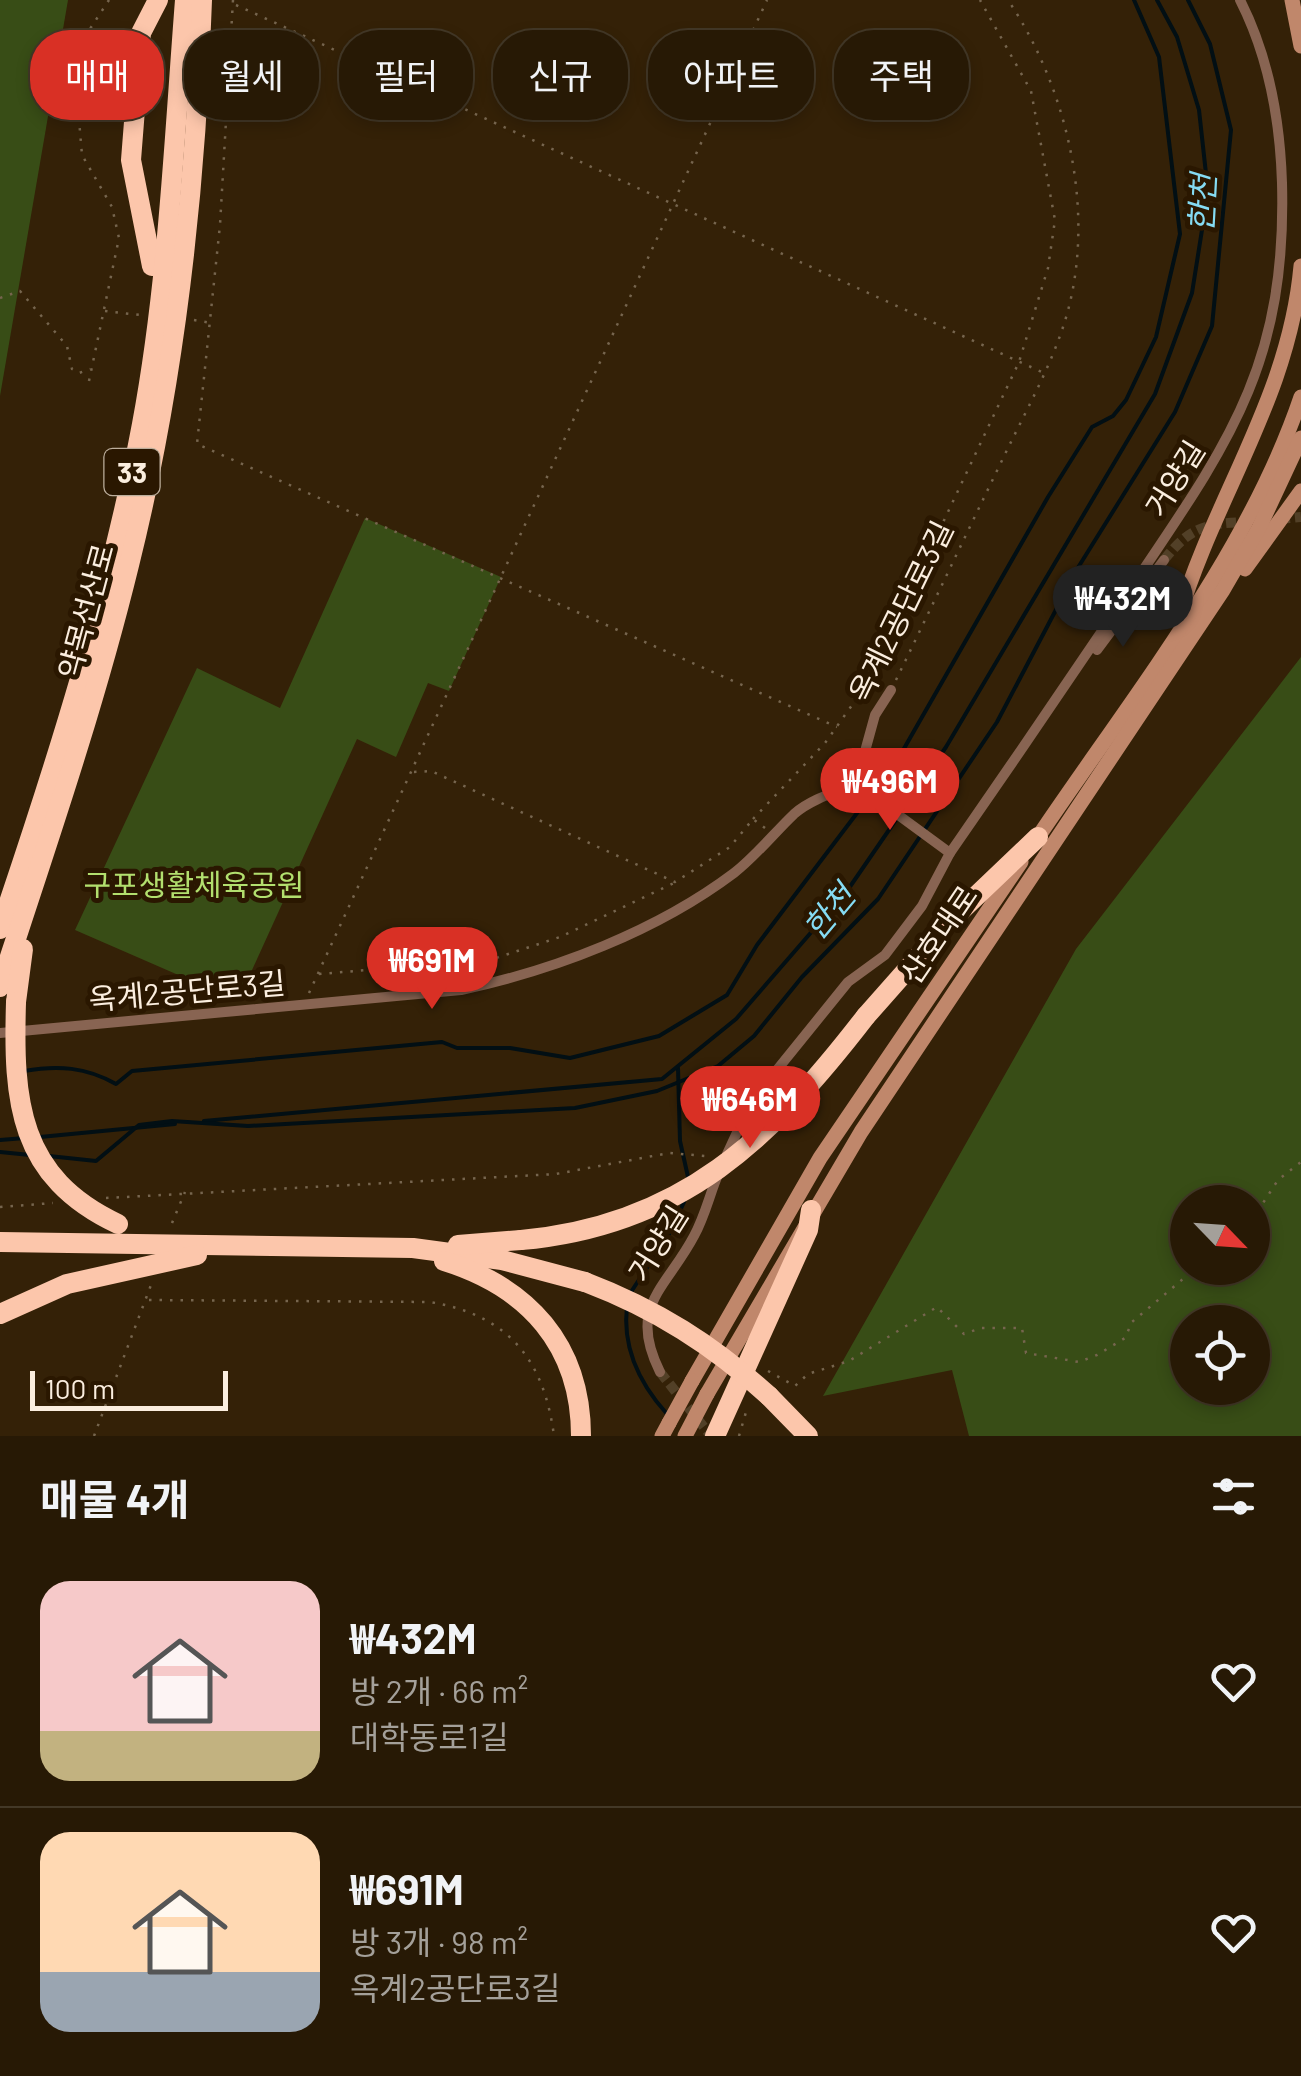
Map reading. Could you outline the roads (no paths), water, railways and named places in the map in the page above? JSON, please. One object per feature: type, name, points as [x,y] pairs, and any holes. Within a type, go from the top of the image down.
[{"type":"highway","points":[[130,483],[152,270],[146,222],[131,160],[141,33],[158,0]]},
{"type":"highway","name":"약목선산로","points":[[0,929],[108,574],[143,421],[168,216],[185,0]]},
{"type":"highway","name":"약목선산로","points":[[195,1249],[118,1224],[72,1197],[48,1172],[30,1141],[18,1100],[8,994],[130,562],[158,426],[193,161],[202,0]]},
{"type":"highway","points":[[0,1252],[413,1248],[521,1240],[608,1225],[696,1186],[795,1106],[866,1016],[950,920],[1038,837]]},
{"type":"highway","points":[[715,1436],[753,1397],[812,1210]]},
{"type":"highway","points":[[0,1242],[442,1260],[582,1286]]},
{"type":"highway","points":[[413,1248],[502,1260],[582,1286],[682,1327],[732,1362],[753,1397],[796,1436]]},
{"type":"highway","points":[[0,1314],[68,1284],[195,1249]]},
{"type":"highway","points":[[442,1260],[513,1292],[551,1330],[573,1374],[581,1436]]},
{"type":"highway","points":[[753,1397],[808,1436]]},
{"type":"street","name":"거양길","points":[[660,1372],[649,1335],[648,1304],[682,1257],[711,1204],[716,1179],[751,1102],[848,982],[886,955],[922,906],[946,849],[1048,714],[1204,483],[1249,394],[1278,297],[1280,129],[1270,81],[1240,0]]},
{"type":"street","points":[[1292,0],[1301,46]]},
{"type":"street","points":[[1174,635],[1196,558],[1267,411],[1282,370],[1295,320],[1301,266]]},
{"type":"street","name":"산호대로","points":[[666,1429],[820,1158],[1174,635],[1251,510],[1301,398]]},
{"type":"street","name":"산호대로","points":[[684,1436],[812,1210],[1210,610],[1259,528],[1301,438]]},
{"type":"street","points":[[1210,610],[1301,491]]},
{"type":"street","points":[[1048,714],[1164,560]]},
{"type":"street","name":"옥계2공단로3길","points":[[0,1033],[461,990],[512,979],[591,950],[670,912],[734,872],[796,812],[859,786],[875,715],[891,690]]},
{"type":"street","points":[[859,786],[946,849]]},
{"type":"waterway","points":[[24,1071],[72,1069],[116,1084],[132,1071],[442,1042],[457,1048],[510,1048],[570,1058],[659,1036],[727,995],[757,945],[898,759],[1048,497],[1092,427],[1113,416],[1126,400],[1156,337],[1180,234],[1159,57],[1134,0]]},
{"type":"waterway","name":"한천","points":[[204,1121],[662,1079],[736,1019],[847,891],[946,747],[1155,394],[1192,293],[1208,192],[1199,110],[1177,37],[1157,0]]},
{"type":"waterway","points":[[49,1156],[96,1161],[139,1125],[172,1121],[248,1126],[575,1108],[657,1091],[718,1066],[754,1036],[802,977],[878,899],[997,722],[1079,566],[1175,412],[1212,326],[1231,130],[1210,44],[1188,0]]},
{"type":"waterway","points":[[678,1068],[680,1141],[688,1177]]},
{"type":"waterway","name":"한천","points":[[40,1137],[175,1124]]},
{"type":"waterway","name":"한천","points":[[0,1140],[25,1138]]},
{"type":"waterway","points":[[0,1152],[30,1155]]},
{"type":"waterway","points":[[631,1292],[671,1231],[684,1202]]},
{"type":"waterway","points":[[627,1306],[627,1336],[635,1364],[648,1390],[667,1414]]},
{"type":"tunnel","points":[[1280,519],[1301,517]]},
{"type":"tunnel","points":[[1164,560],[1182,540],[1200,529],[1248,522]]},
{"type":"tunnel","points":[[660,1372],[711,1436]]},
{"type":"park label","name":"구포생활체육공원","points":[[194,884]]}]
